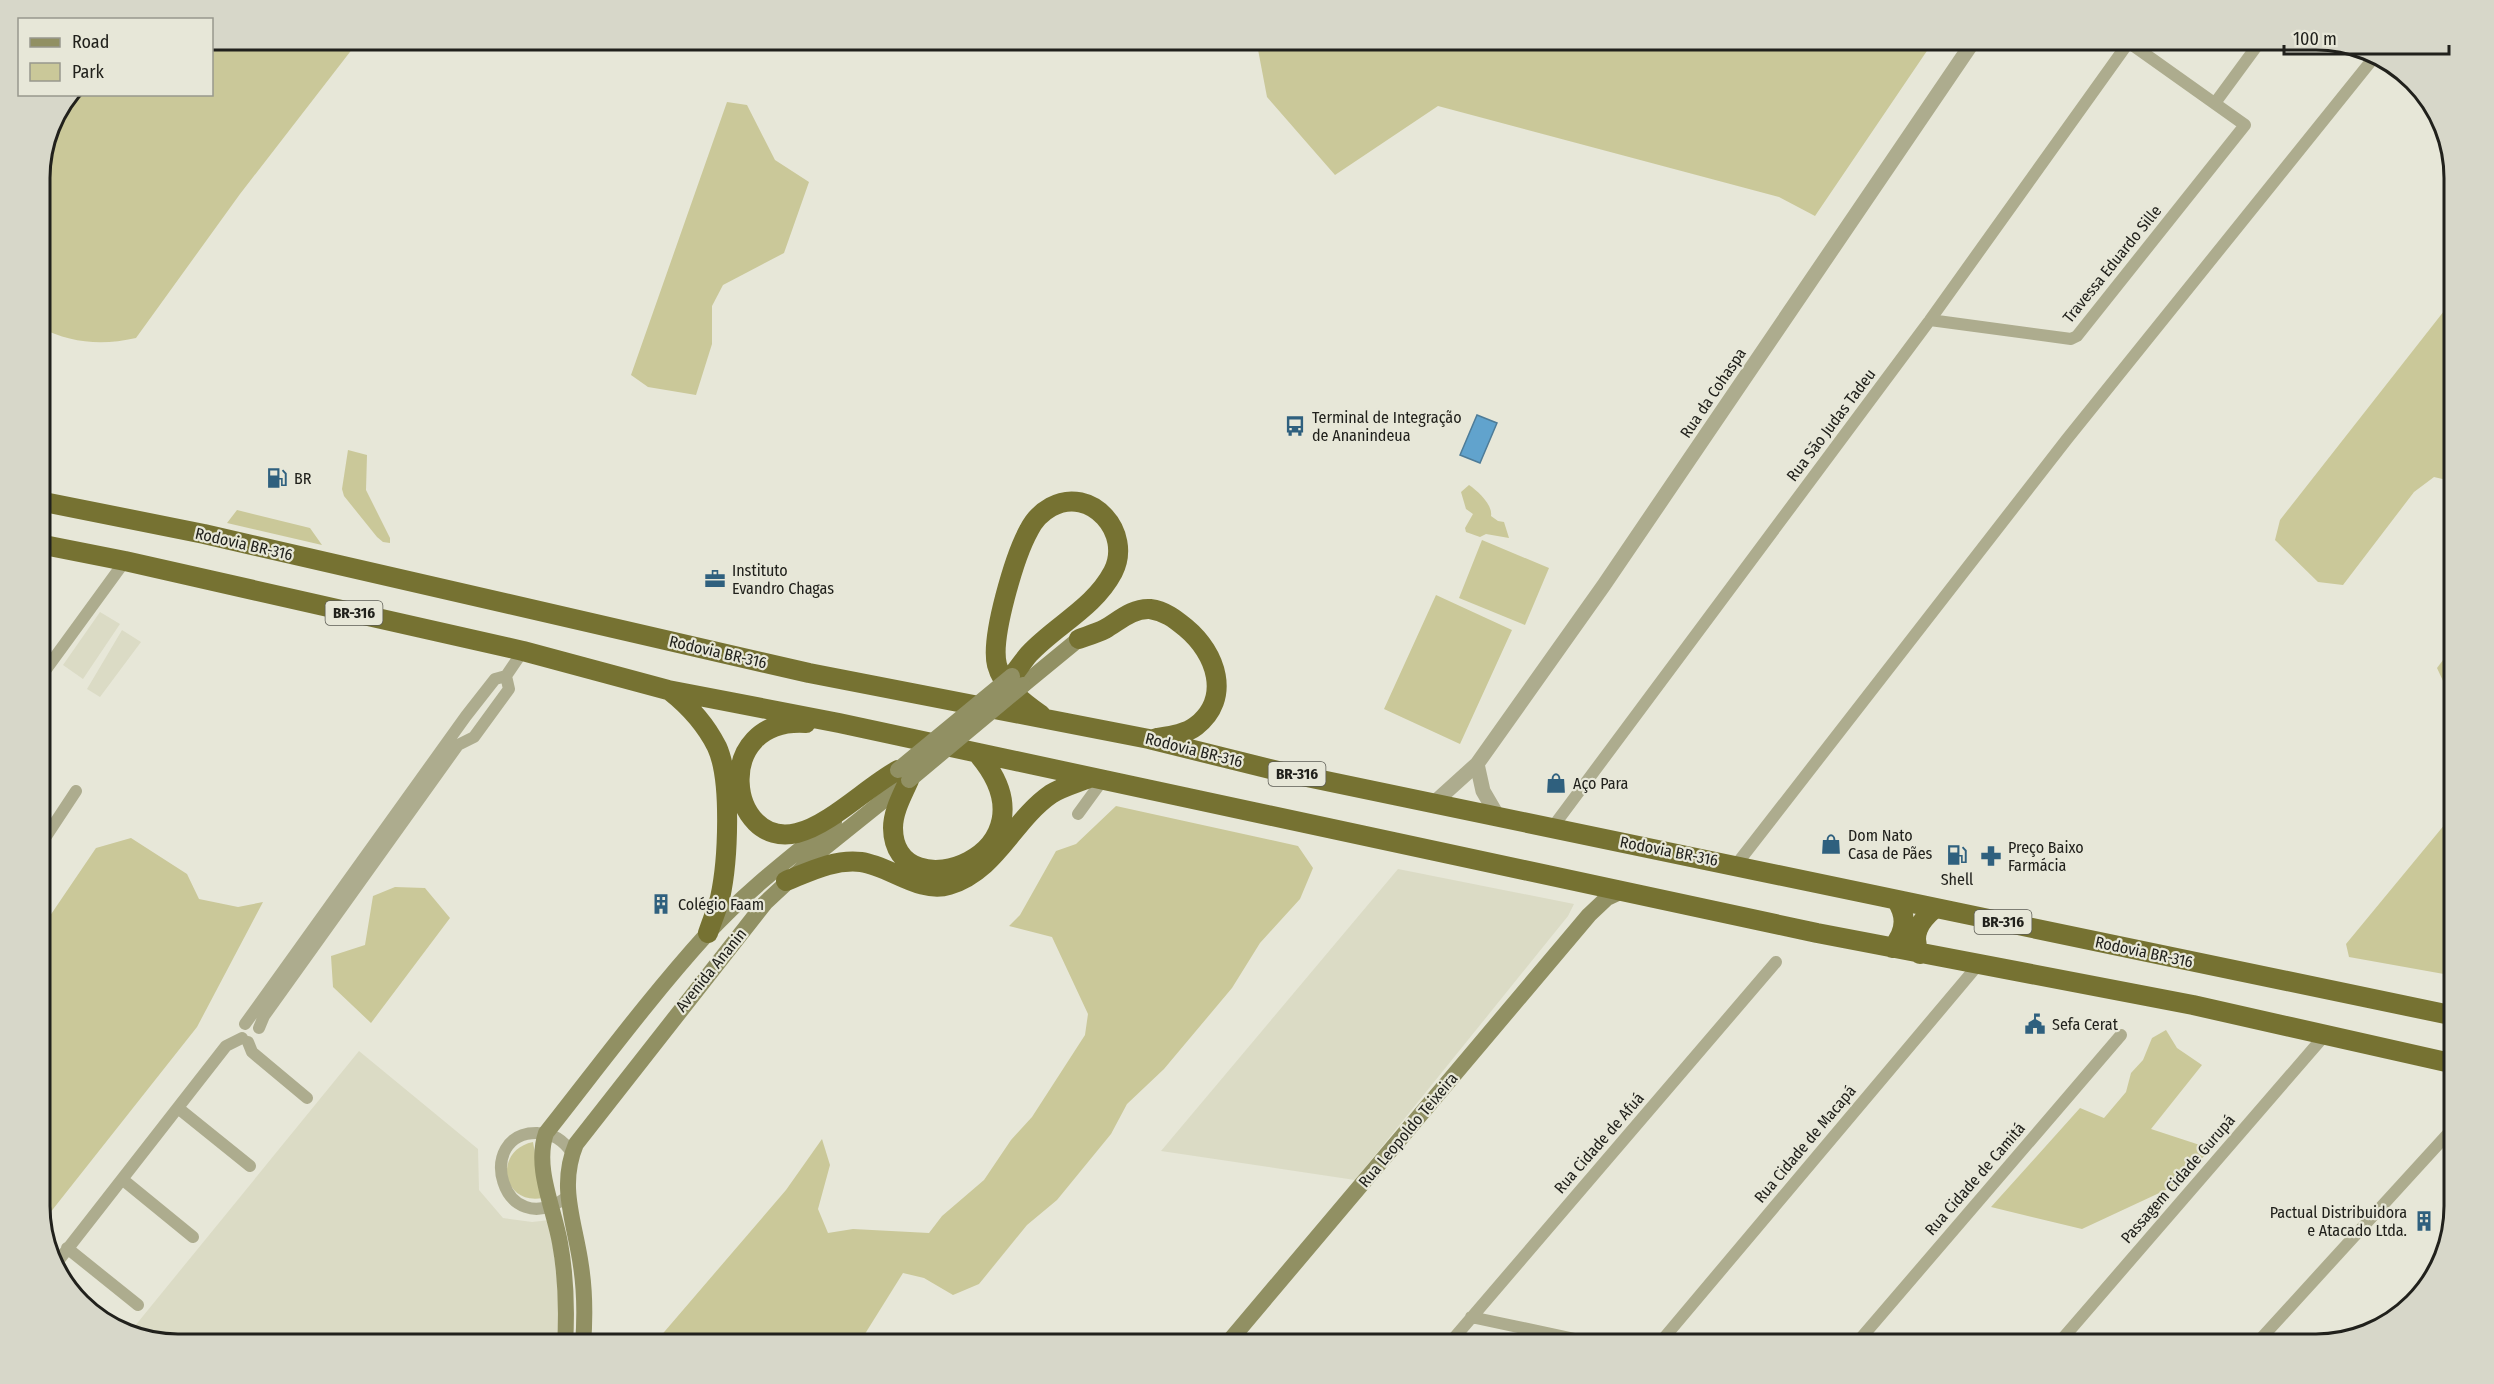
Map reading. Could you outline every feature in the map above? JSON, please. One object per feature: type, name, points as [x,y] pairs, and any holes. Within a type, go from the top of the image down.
[{"type":"highway","points":[[1017,681],[1029,654],[1091,602],[1113,572],[1119,546],[1116,532],[1106,518],[1092,507],[1077,502],[1060,503],[1035,520],[1017,558],[994,646],[997,667],[1009,688],[1044,717]]},
{"type":"highway","name":"Rodovia BR-316","points":[[50,503],[204,534],[809,673],[999,711],[1044,717],[1149,739],[1278,771],[2444,1014]]},
{"type":"highway","name":"BR-316","points":[[50,546],[523,651],[668,690],[839,723],[1096,780],[1920,954],[2193,1005],[2444,1062]]},
{"type":"highway","points":[[1079,639],[1104,629],[1135,611],[1149,609],[1171,616],[1204,647],[1219,681],[1208,715],[1195,728],[1175,735],[1149,739]]},
{"type":"highway","points":[[668,690],[693,713],[708,733],[718,748],[724,773],[726,859],[720,898],[708,933]]},
{"type":"highway","points":[[839,723],[793,722],[769,728],[748,746],[741,759],[740,784],[746,808],[760,826],[773,833],[797,833],[836,813],[873,784],[903,775],[893,826],[897,848],[914,864],[925,870],[948,871],[969,862],[981,852],[997,834],[1002,820],[1004,804],[1002,790],[995,775],[977,753]]},
{"type":"highway","points":[[786,881],[837,862],[861,862],[888,869],[929,886],[946,886],[979,871],[993,859],[1034,810],[1053,793],[1096,780]]},
{"type":"highway","points":[[1892,948],[1899,940],[1904,924],[1897,901]]},
{"type":"highway","points":[[1920,954],[1916,943],[1917,932],[1921,921],[1934,909]]},
{"type":"main road","name":"Avenida Ananin","points":[[546,1133],[662,986],[708,933],[761,882],[903,775],[1017,681],[1079,639]]},
{"type":"main road","name":"Avenida Ananin","points":[[584,1334],[585,1312],[582,1268],[567,1197],[566,1179],[572,1153],[581,1135],[765,903],[786,881],[903,775]]},
{"type":"main road","points":[[1584,882],[1591,900],[1589,915]]},
{"type":"main road","name":"Rua Leopoldo Teixeira","points":[[1235,1334],[1589,915],[1607,898],[1624,890]]},
{"type":"main road","points":[[546,1133],[542,1157],[551,1207],[561,1244],[565,1284],[565,1334]]},
{"type":"street","name":"Rua da Cohaspa","points":[[1435,802],[1477,764],[1610,576],[1968,50]]},
{"type":"street","name":"Rua São Judas Tadeu","points":[[1552,828],[1930,320],[2121,50]]},
{"type":"street","points":[[2142,50],[2215,103],[2254,50]]},
{"type":"street","points":[[1736,865],[2060,449],[2370,62]]},
{"type":"street","name":"Travessa Eduardo Sille","points":[[1930,320],[2071,339],[2077,336],[2245,125],[2215,103]]},
{"type":"street","points":[[50,664],[125,561]]},
{"type":"street","points":[[61,1258],[226,1046],[245,1040],[258,1039],[259,1028],[264,1016],[454,742],[482,697],[495,679],[506,676],[523,651]]},
{"type":"street","points":[[307,1098],[252,1052],[241,1030],[454,742],[474,737],[496,708],[509,689],[506,676]]},
{"type":"street","points":[[482,697],[496,708]]},
{"type":"street","points":[[1477,764],[1483,790],[1497,815]]},
{"type":"street","points":[[1078,814],[1096,780]]},
{"type":"street","points":[[50,830],[76,791]]},
{"type":"street","name":"Rua Cidade de Afuá","points":[[1457,1334],[1776,962]]},
{"type":"street","name":"Rua Cidade de Macapá","points":[[1667,1334],[1978,965]]},
{"type":"street","points":[[245,1024],[253,1023],[259,1028]]},
{"type":"street","name":"Rua Cidade de Camitá","points":[[1864,1334],[2121,1035]]},
{"type":"street","name":"Passagem Cidade Gurupá","points":[[2066,1334],[2325,1035]]},
{"type":"street","points":[[178,1108],[250,1166]]},
{"type":"street","points":[[567,1197],[551,1207],[527,1208],[516,1202],[504,1188],[500,1168],[507,1148],[524,1135],[546,1133],[566,1144],[572,1153]]},
{"type":"street","points":[[2265,1334],[2444,1138]]},
{"type":"street","points":[[122,1179],[193,1237]]},
{"type":"street","points":[[68,1248],[138,1305]]},
{"type":"street","points":[[1471,1317],[1552,1334]]},
{"type":"shaded area","points":[[100,612],[120,624],[83,679],[63,665]]},
{"type":"shaded area","points":[[122,630],[141,642],[100,697],[87,689]]},
{"type":"shaded area","points":[[1398,869],[1574,904],[1568,916],[1355,1180],[1161,1151]]},
{"type":"shaded area","points":[[359,1051],[478,1149],[479,1190],[503,1218],[532,1222],[550,1220],[560,1308],[557,1334],[178,1334],[161,1333],[134,1327]]},
{"type":"green space","points":[[213,50],[351,50],[240,194],[136,338],[111,342],[86,342],[51,332],[51,161],[59,129],[79,96],[213,96]]},
{"type":"green space","points":[[1258,50],[1928,50],[1815,216],[1779,197],[1438,106],[1335,175],[1267,97]]},
{"type":"green space","points":[[727,102],[747,105],[775,160],[809,182],[784,253],[723,285],[712,306],[712,344],[696,395],[648,387],[631,375]]},
{"type":"green space","points":[[2444,311],[2444,479],[2434,477],[2414,492],[2343,585],[2318,582],[2275,540],[2280,520]]},
{"type":"green space","points":[[348,450],[367,455],[366,490],[390,538],[390,543],[383,542],[377,537],[344,496],[342,489]]},
{"type":"green space","points":[[1469,485],[1490,507],[1491,516],[1504,522],[1509,538],[1486,534],[1480,537],[1466,532],[1465,528],[1473,514],[1466,509],[1461,492]]},
{"type":"green space","points":[[237,510],[310,528],[322,545],[227,523]]},
{"type":"green space","points":[[1482,540],[1549,568],[1525,625],[1459,598]]},
{"type":"green space","points":[[1436,595],[1512,630],[1460,744],[1384,709]]},
{"type":"green space","points":[[2444,659],[2444,683],[2437,668]]},
{"type":"green space","points":[[1116,806],[1298,846],[1313,868],[1300,899],[1260,943],[1232,988],[1164,1069],[1127,1104],[1111,1134],[1057,1200],[1027,1225],[979,1284],[953,1295],[924,1278],[903,1273],[865,1334],[662,1334],[786,1190],[822,1139],[830,1165],[818,1209],[828,1233],[853,1229],[929,1233],[942,1216],[984,1180],[1011,1140],[1032,1117],[1085,1035],[1088,1014],[1052,937],[1009,926],[1020,915],[1056,851],[1076,844]]},
{"type":"green space","points":[[2444,825],[2444,974],[2349,957],[2346,944]]},
{"type":"green space","points":[[131,838],[187,874],[199,899],[238,907],[263,902],[197,1027],[50,1213],[50,916],[96,848]]},
{"type":"green space","points":[[395,887],[425,888],[450,918],[371,1023],[333,987],[331,956],[365,945],[373,896]]},
{"type":"green space","points":[[2166,1030],[2177,1048],[2202,1065],[2151,1129],[2212,1149],[2170,1188],[2082,1229],[1991,1207],[2080,1108],[2104,1118],[2126,1092],[2131,1073],[2143,1060],[2152,1038]]},
{"type":"green space","points":[[533,1142],[543,1198],[529,1198],[518,1194],[511,1186],[507,1176],[512,1155],[520,1147]]},
{"type":"water","points":[[1477,415],[1497,423],[1480,463],[1460,455]]},
{"type":"place","name":"Terminal de Integração de Ananindeua","points":[[1295,426]]},
{"type":"place","name":"BR","points":[[277,478]]},
{"type":"place","name":"Instituto Evandro Chagas","points":[[715,579]]},
{"type":"place","name":"Aço Para","points":[[1556,783]]},
{"type":"place","name":"Dom Nato Casa de Pães","points":[[1831,844]]},
{"type":"place","name":"Shell","points":[[1957,855]]},
{"type":"place","name":"Preço Baixo Farmácia","points":[[1991,856]]},
{"type":"place","name":"Colégio Faam","points":[[661,904]]},
{"type":"place","name":"Sefa Cerat","points":[[2035,1024]]},
{"type":"place","name":"Pactual Distribuidora e Atacado Ltda.","points":[[2424,1221]]}]
